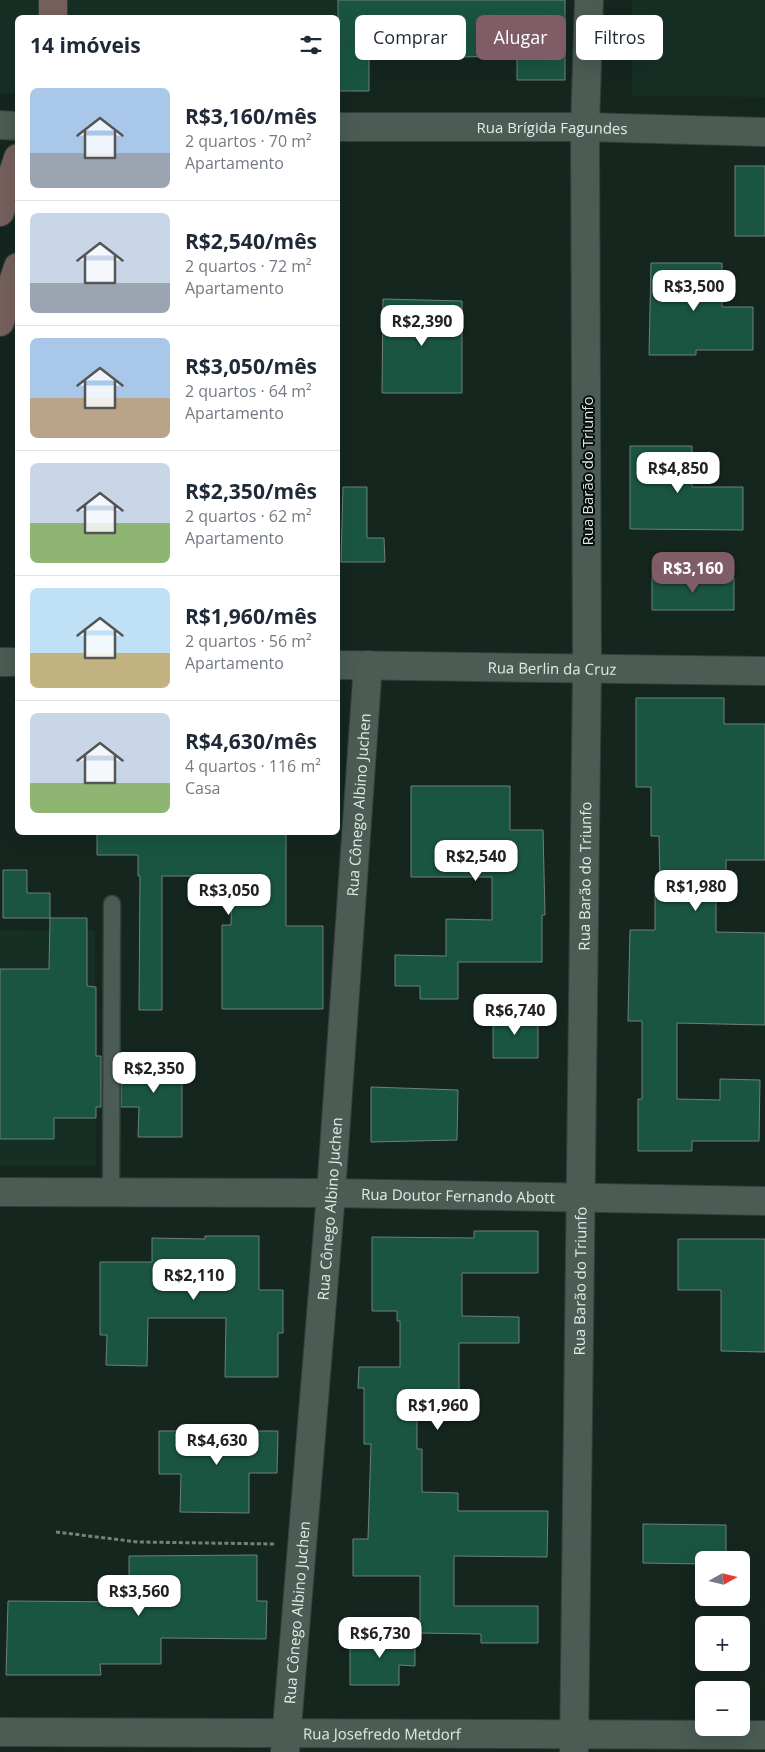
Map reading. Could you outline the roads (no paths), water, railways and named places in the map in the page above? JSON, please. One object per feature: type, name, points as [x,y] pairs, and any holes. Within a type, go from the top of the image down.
[{"type":"main road","points":[[53,0],[53,15]]},
{"type":"main road","points":[[0,212],[15,167]]},
{"type":"main road","points":[[0,322],[15,276]]},
{"type":"street","name":"Rua Barão do Triunfo","points":[[574,1742],[588,669],[585,127],[588,0]]},
{"type":"street","points":[[0,125],[15,126]]},
{"type":"street","name":"Rua Brígida Fagundes","points":[[340,127],[585,127],[765,132]]},
{"type":"street","points":[[0,662],[15,662]]},
{"type":"street","name":"Rua Berlin da Cruz","points":[[340,665],[765,671]]},
{"type":"street","name":"Rua Cônego Albino Juchen","points":[[286,1742],[332,1193],[368,665]]},
{"type":"street","name":"Rua Doutor Fernando Abott","points":[[0,1192],[332,1193],[765,1201]]},
{"type":"street","name":"Rua Josefredo Metdorf","points":[[0,1732],[286,1742],[574,1742],[765,1734]]},
{"type":"lane","points":[[111,1192],[112,904]]}]
